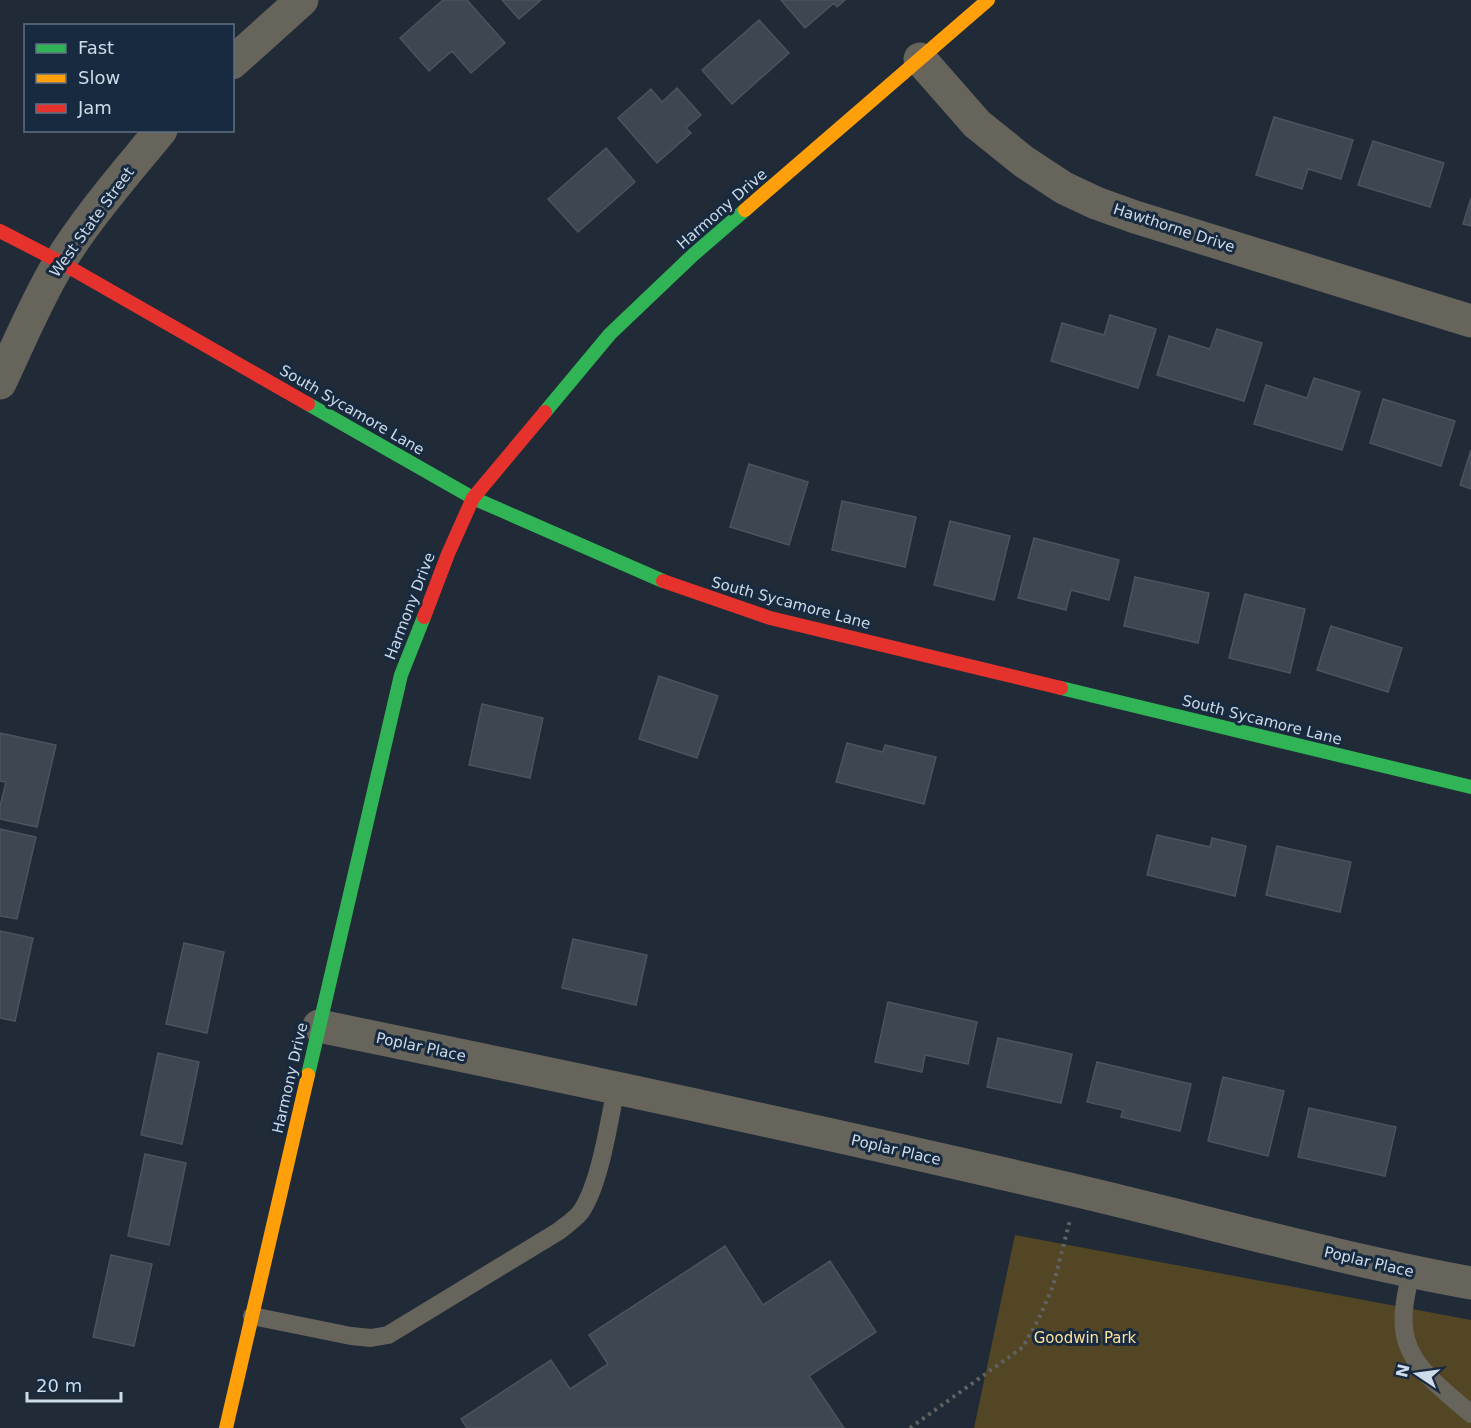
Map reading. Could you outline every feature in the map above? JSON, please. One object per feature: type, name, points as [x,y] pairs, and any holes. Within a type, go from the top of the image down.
[{"type":"street","points":[[234,61],[302,0]]},
{"type":"street","name":"Harmony Drive","points":[[226,1428],[401,675],[448,554],[473,498],[610,334],[693,255],[988,0]]},
{"type":"street","name":"Hawthorne Drive","points":[[920,59],[977,124],[1023,161],[1064,188],[1135,217],[1471,321]]},
{"type":"street","name":"West State Street","points":[[0,383],[33,312],[60,262],[108,195],[159,132]]},
{"type":"street","name":"South Sycamore Lane","points":[[0,231],[60,262],[473,498],[653,577],[705,597],[770,618],[1471,787]]},
{"type":"street","name":"Poplar Place","points":[[319,1026],[616,1088],[1077,1191],[1411,1272],[1471,1283]]},
{"type":"lane","points":[[252,1316],[351,1336],[371,1338],[388,1335],[559,1231],[579,1213],[590,1194],[616,1088]]},
{"type":"lane","points":[[1411,1272],[1404,1312],[1404,1329],[1408,1347],[1424,1372],[1471,1414]]},
{"type":"path","points":[[910,1428],[1023,1347],[1053,1286],[1077,1191]]},
{"type":"green space","name":"Goodwin Park","points":[[1015,1235],[1471,1320],[1471,1428],[974,1428]]},
{"type":"building","points":[[443,0],[467,0],[505,43],[471,73],[452,51],[429,71],[400,38]]},
{"type":"building","points":[[502,0],[541,0],[519,19]]},
{"type":"building","points":[[781,0],[845,0],[837,7],[834,3],[805,28]]},
{"type":"building","points":[[759,20],[789,53],[732,104],[702,70]]},
{"type":"building","points":[[677,88],[701,115],[686,128],[691,133],[657,163],[618,118],[651,89],[662,102]]},
{"type":"building","points":[[1274,117],[1353,140],[1341,179],[1308,169],[1302,189],[1256,175]]},
{"type":"building","points":[[1373,141],[1444,163],[1430,207],[1358,185]]},
{"type":"building","points":[[606,148],[635,182],[578,232],[548,199]]},
{"type":"building","points":[[1471,198],[1471,226],[1463,224]]},
{"type":"building","points":[[1110,315],[1156,329],[1138,388],[1051,361],[1062,323],[1104,335]]},
{"type":"building","points":[[1217,329],[1262,343],[1244,401],[1157,375],[1169,336],[1210,349]]},
{"type":"building","points":[[1314,378],[1360,392],[1342,450],[1254,424],[1266,385],[1307,398]]},
{"type":"building","points":[[1383,399],[1455,421],[1441,466],[1370,443]]},
{"type":"building","points":[[1471,450],[1471,489],[1460,485]]},
{"type":"building","points":[[749,464],[808,482],[789,545],[730,527]]},
{"type":"building","points":[[842,501],[916,517],[905,567],[832,550]]},
{"type":"building","points":[[950,521],[1010,536],[994,600],[934,585]]},
{"type":"building","points":[[1034,538],[1119,560],[1109,600],[1071,590],[1066,610],[1018,598]]},
{"type":"building","points":[[1135,577],[1209,593],[1198,643],[1124,626]]},
{"type":"building","points":[[1245,594],[1305,609],[1290,673],[1229,658]]},
{"type":"building","points":[[1331,626],[1402,648],[1388,692],[1317,670]]},
{"type":"building","points":[[659,676],[718,696],[697,758],[639,739]]},
{"type":"building","points":[[482,704],[543,718],[530,778],[469,765]]},
{"type":"building","points":[[0,733],[56,745],[37,827],[0,819],[0,806],[6,782],[0,781]]},
{"type":"building","points":[[847,743],[883,752],[885,745],[936,757],[924,804],[836,782]]},
{"type":"building","points":[[0,829],[36,837],[17,919],[0,916]]},
{"type":"building","points":[[1157,835],[1210,847],[1212,838],[1246,846],[1235,896],[1147,875]]},
{"type":"building","points":[[1277,846],[1351,862],[1340,912],[1266,895]]},
{"type":"building","points":[[0,931],[33,938],[15,1021],[0,1018]]},
{"type":"building","points":[[573,939],[647,955],[636,1005],[562,988]]},
{"type":"building","points":[[184,943],[224,952],[207,1033],[166,1024]]},
{"type":"building","points":[[888,1002],[977,1022],[968,1064],[925,1055],[922,1072],[875,1062]]},
{"type":"building","points":[[998,1038],[1072,1054],[1061,1103],[987,1087]]},
{"type":"building","points":[[158,1053],[199,1062],[182,1144],[141,1135]]},
{"type":"building","points":[[1097,1062],[1191,1084],[1180,1131],[1121,1117],[1123,1110],[1087,1102]]},
{"type":"building","points":[[1223,1077],[1284,1091],[1268,1156],[1208,1141]]},
{"type":"building","points":[[1309,1108],[1396,1127],[1385,1176],[1298,1157]]},
{"type":"building","points":[[145,1154],[186,1163],[169,1245],[128,1236]]},
{"type":"building","points":[[725,1246],[763,1305],[830,1261],[876,1332],[809,1376],[844,1428],[467,1428],[461,1419],[551,1360],[570,1389],[608,1364],[589,1335]]},
{"type":"building","points":[[111,1255],[152,1264],[134,1346],[93,1337]]},
{"type":"traffic: fast","points":[[545,412],[610,334],[693,255],[745,210]]},
{"type":"traffic: fast","points":[[308,404],[473,498],[663,581]]},
{"type":"traffic: fast","points":[[308,1075],[401,675],[424,617]]},
{"type":"traffic: fast","points":[[1061,688],[1471,787]]},
{"type":"traffic: slow","points":[[745,210],[988,0]]},
{"type":"traffic: slow","points":[[226,1428],[308,1075]]},
{"type":"traffic: jam","points":[[0,231],[60,262],[308,404]]},
{"type":"traffic: jam","points":[[424,617],[473,498],[545,412]]},
{"type":"traffic: jam","points":[[663,581],[770,618],[1061,688]]}]
